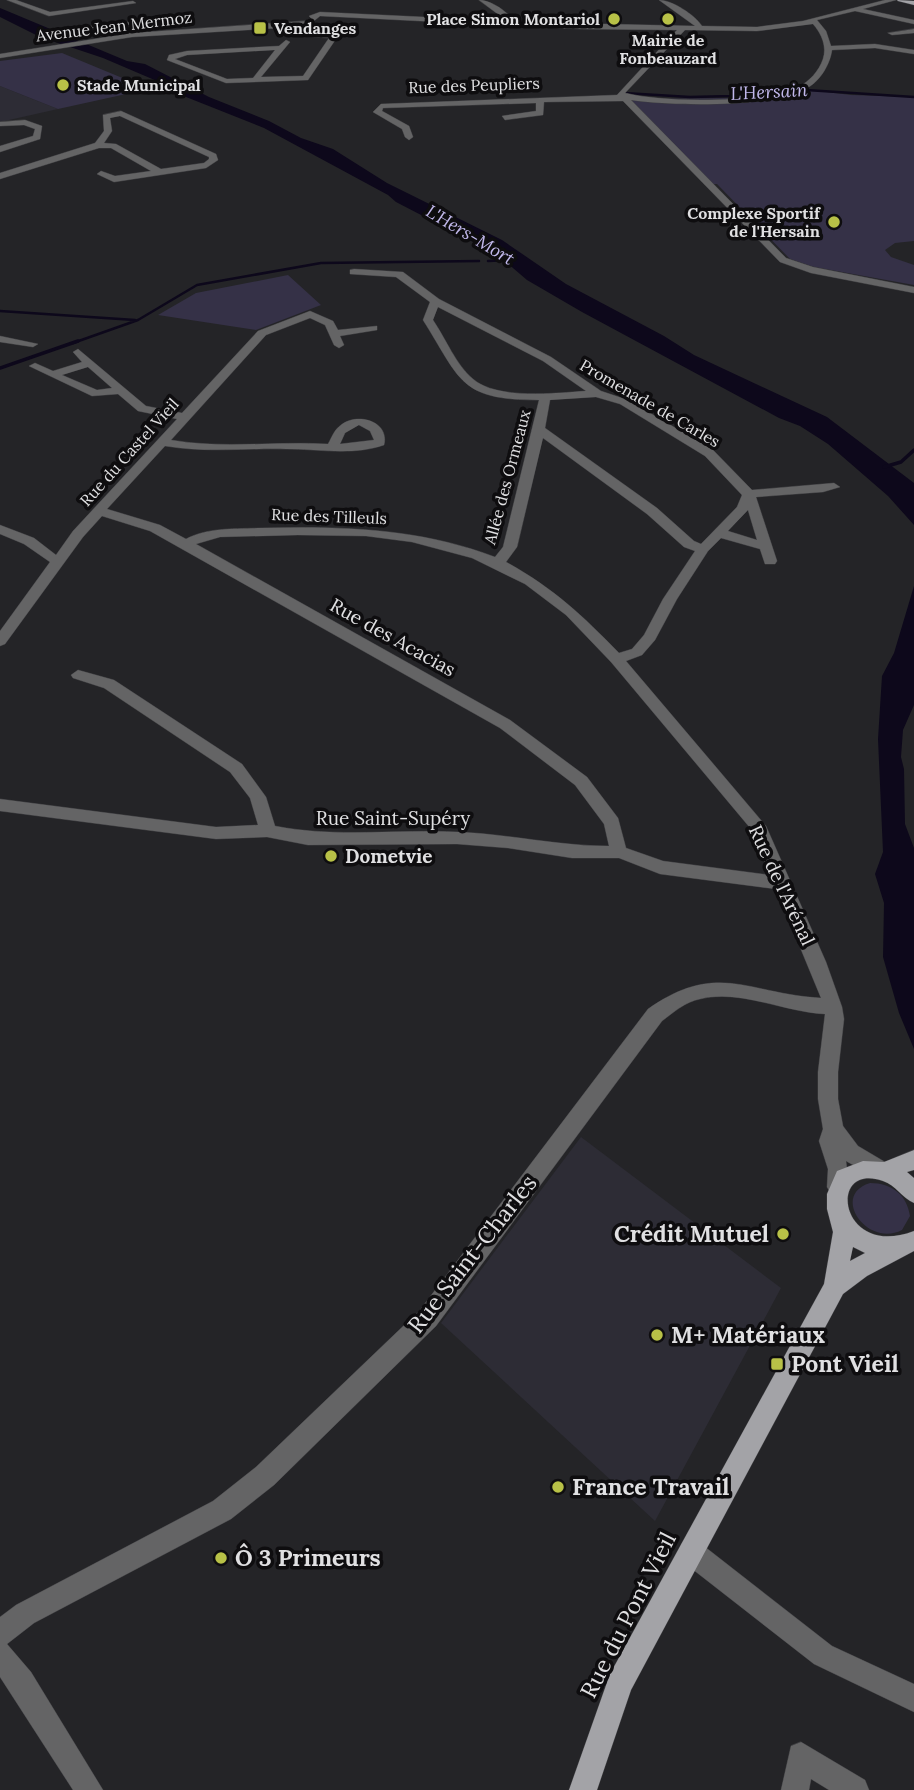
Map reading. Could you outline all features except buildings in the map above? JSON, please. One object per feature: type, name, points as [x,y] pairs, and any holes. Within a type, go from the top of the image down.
[{"type":"main road","points":[[838,1187],[844,1178],[854,1172],[882,1170],[914,1160]]},
{"type":"main road","points":[[882,1170],[902,1180],[914,1193]]},
{"type":"main road","name":"Rue du Pont Vieil","points":[[583,1790],[620,1684],[835,1286],[836,1272],[845,1242],[843,1223],[836,1208],[838,1187]]},
{"type":"main road","points":[[843,1223],[859,1240],[881,1249],[906,1246]]},
{"type":"main road","name":"Rue du Pont Vieil","points":[[835,1286],[859,1268],[906,1246]]},
{"type":"street","points":[[10,0],[49,14],[135,1],[135,6],[125,21]]},
{"type":"street","points":[[482,0],[509,18],[511,24]]},
{"type":"street","points":[[662,0],[696,22],[699,28]]},
{"type":"street","points":[[872,4],[893,0]]},
{"type":"street","points":[[872,4],[909,2]]},
{"type":"street","name":"Avenue Jean Mermoz","points":[[0,56],[132,35],[294,30],[313,18],[326,19],[327,15],[511,24],[766,29],[813,21],[872,4]]},
{"type":"street","points":[[855,9],[914,22]]},
{"type":"street","points":[[92,26],[188,17]]},
{"type":"street","points":[[813,21],[820,25],[828,48],[875,46],[914,52]]},
{"type":"street","points":[[684,27],[620,94],[783,260],[803,268],[914,290]]},
{"type":"street","points":[[256,80],[281,48],[294,30],[334,36],[305,78],[256,80],[226,81],[172,60],[172,57],[187,53],[281,48]]},
{"type":"street","points":[[892,33],[914,31]]},
{"type":"street","name":"Rue des Peupliers","points":[[410,136],[406,128],[377,112],[381,106],[625,97],[713,100],[792,92],[802,89],[814,77],[824,63],[828,48]]},
{"type":"street","points":[[505,118],[540,113],[540,100]]},
{"type":"street","points":[[98,145],[108,131],[106,117],[121,113],[213,156],[214,160],[206,165],[114,179],[101,174]]},
{"type":"street","points":[[0,124],[25,122],[39,128],[37,137],[0,149]]},
{"type":"street","points":[[0,176],[98,145],[113,146],[160,172]]},
{"type":"street","name":"Promenade de Carles","points":[[354,272],[399,274],[433,307],[454,310],[547,359],[597,393],[624,402],[709,453],[750,494]]},
{"type":"street","points":[[433,307],[428,320],[470,383],[496,393],[544,396],[597,393]]},
{"type":"street","name":"Rue du Castel Vieil","points":[[0,642],[71,543],[262,333],[310,314],[329,323],[336,339],[373,328]]},
{"type":"street","points":[[0,339],[33,344]]},
{"type":"street","points":[[78,352],[142,409],[184,417]]},
{"type":"street","points":[[52,375],[90,363]]},
{"type":"street","points":[[35,366],[41,372],[96,394],[121,390]]},
{"type":"street","name":"Allée des Ormeaux","points":[[499,563],[509,547],[544,396]]},
{"type":"street","points":[[538,429],[571,450],[652,511],[689,544],[703,549]]},
{"type":"street","points":[[164,442],[212,448],[333,446]]},
{"type":"street","points":[[531,454],[554,449],[571,450]]},
{"type":"street","points":[[750,494],[801,492],[834,487]]},
{"type":"street","points":[[616,659],[637,652],[650,637],[670,599],[703,549],[743,508],[750,494]]},
{"type":"street","points":[[750,494],[770,561]]},
{"type":"street","name":"Rue des Acacias","points":[[99,511],[146,525],[187,544],[505,724],[581,781],[612,822],[618,852]]},
{"type":"street","points":[[0,529],[29,541],[53,559],[59,560]]},
{"type":"street","name":"Rue des Tilleuls","points":[[187,544],[204,536],[220,533],[366,532],[445,546],[499,563],[530,581],[562,605],[616,659],[632,680]]},
{"type":"street","points":[[720,533],[766,547]]},
{"type":"street","points":[[29,541],[71,543]]},
{"type":"street","points":[[78,675],[108,684],[236,768],[263,807],[267,831]]},
{"type":"street","name":"Rue de l'Arénal","points":[[632,680],[758,826],[784,883],[835,1018],[828,1085],[833,1129],[829,1141],[838,1169],[838,1187]]},
{"type":"street","name":"Rue Saint-Supéry","points":[[0,805],[216,833],[267,831],[308,839],[457,838],[572,852],[618,852],[660,867],[784,883]]},
{"type":"street","name":"Rue Saint-Charles","points":[[0,1634],[24,1614],[222,1510],[265,1476],[428,1318],[536,1170],[655,1015],[669,1003],[688,993],[724,988],[810,1006],[833,1007]]},
{"type":"street","points":[[833,1129],[851,1153],[882,1170]]},
{"type":"street","points":[[691,1552],[823,1655],[914,1698]]},
{"type":"street","points":[[0,1655],[21,1682],[89,1790]]},
{"type":"street","points":[[795,1790],[801,1756],[855,1790]]},
{"type":"shaded area","points":[[62,53],[149,89],[58,109],[0,86],[0,61]]},
{"type":"shaded area","points":[[0,86],[40,102],[58,109],[0,122]]},
{"type":"shaded area","points":[[802,89],[851,95],[914,97],[914,241],[895,243],[885,250],[891,257],[914,265],[914,285],[814,267],[790,259],[717,184],[709,184],[626,99],[739,98]]},
{"type":"shaded area","points":[[288,275],[321,305],[256,330],[158,315],[196,293]]},
{"type":"shaded area","points":[[581,1137],[781,1288],[655,1521],[441,1323]]},
{"type":"shaded area","points":[[870,1183],[885,1185],[902,1196],[910,1216],[902,1230],[889,1234],[877,1232],[858,1218],[853,1208],[853,1198],[858,1189]]},
{"type":"water","name":"L'Hers-Mort","points":[[0,8],[127,61],[145,64],[209,97],[269,121],[301,138],[333,149],[387,183],[502,240],[566,284],[694,355],[827,417],[914,483],[914,525],[888,496],[828,444],[800,426],[779,418],[582,312],[527,280],[506,262],[479,245],[264,128],[176,93],[171,87],[103,58],[40,37],[0,17]]},
{"type":"water","points":[[914,586],[914,705],[903,730],[901,757],[904,769],[905,824],[914,848],[914,1049],[899,1013],[883,957],[884,903],[875,874],[883,852],[878,739],[882,676],[894,653]]},
{"type":"waterway","name":"L'Hersain","points":[[624,93],[690,97],[733,96],[791,89],[914,97]]},
{"type":"waterway","name":"L'Hers-Mort","points":[[488,261],[510,260]]},
{"type":"waterway","name":"L'Hers-Mort","points":[[73,343],[138,320],[197,285],[321,263],[479,261]]},
{"type":"waterway","points":[[0,311],[135,320]]},
{"type":"waterway","points":[[0,368],[78,341]]},
{"type":"waterway","name":"L'Hersain","points":[[884,467],[901,462],[914,450]]},
{"type":"place","name":"Place Simon Montariol","points":[[614,19]]},
{"type":"place","name":"Mairie de Fonbeauzard","points":[[668,19]]},
{"type":"place","name":"Vendanges","points":[[260,28]]},
{"type":"place","name":"Stade Municipal","points":[[63,85]]},
{"type":"place","name":"Complexe Sportif de l'Hersain","points":[[834,222]]},
{"type":"place","name":"Dometvie","points":[[331,856]]},
{"type":"place","name":"Crédit Mutuel","points":[[783,1234]]},
{"type":"place","name":"M+ Matériaux","points":[[657,1335]]},
{"type":"place","name":"Pont Vieil","points":[[777,1364]]},
{"type":"place","name":"France Travail","points":[[558,1487]]},
{"type":"place","name":"Ô 3 Primeurs","points":[[221,1558]]}]
